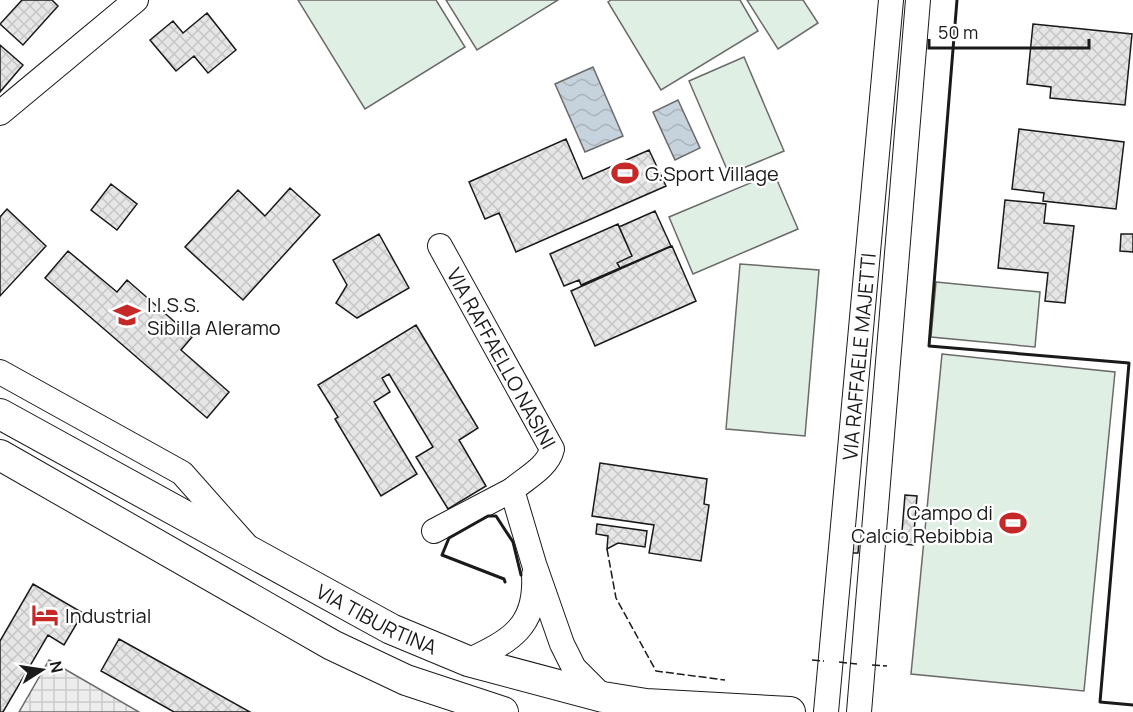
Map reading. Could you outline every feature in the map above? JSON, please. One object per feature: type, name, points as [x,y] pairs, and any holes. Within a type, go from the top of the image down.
[{"type":"main road","name":"VIA TIBURTINA","points":[[0,414],[391,630],[468,661],[603,697],[646,704],[790,712]]},
{"type":"main road","points":[[0,455],[332,645],[414,683],[502,712]]},
{"type":"street","points":[[0,113],[136,0]]},
{"type":"street","name":"VIA RAFFAELE MAJETTI","points":[[826,712],[891,0]]},
{"type":"street","name":"VIA RAFFAELE MAJETTI","points":[[859,712],[918,0]]},
{"type":"street","name":"VIA RAFFAELLO NASINI","points":[[434,531],[512,490],[550,458],[552,449],[440,246]]},
{"type":"street","points":[[0,372],[182,473],[258,557]]},
{"type":"street","points":[[512,490],[534,564],[562,644],[574,668],[603,697]]},
{"type":"street","points":[[468,661],[505,643],[524,624],[534,598],[534,564]]},
{"type":"street","points":[[836,603],[868,605]]},
{"type":"green space","points":[[298,0],[436,0],[465,47],[365,109]]},
{"type":"green space","points":[[446,0],[558,0],[477,50]]},
{"type":"green space","points":[[611,0],[740,0],[758,31],[661,90],[608,2]]},
{"type":"green space","points":[[747,0],[803,0],[818,23],[778,49]]},
{"type":"green space","points":[[744,57],[784,151],[729,174],[689,81]]},
{"type":"green space","points":[[774,173],[798,229],[693,274],[669,217]]},
{"type":"green space","points":[[740,264],[819,270],[805,436],[726,429]]},
{"type":"green space","points":[[936,282],[1040,292],[1035,347],[931,337]]},
{"type":"green space","name":"Campo di Calcio Rebibbia","points":[[942,354],[1115,372],[1084,691],[911,674]]},
{"type":"shaded area","points":[[49,660],[139,712],[19,712]]},
{"type":"water","points":[[593,67],[623,136],[585,152],[555,84]]},
{"type":"water","points":[[678,100],[700,148],[675,160],[653,112]]},
{"type":"building","points":[[22,0],[52,0],[58,6],[23,45],[0,24]]},
{"type":"building","points":[[207,13],[236,50],[208,73],[194,56],[176,71],[150,40],[173,21],[183,33]]},
{"type":"building","points":[[1033,24],[1132,34],[1125,105],[1050,98],[1051,87],[1027,84]]},
{"type":"building","points":[[0,45],[23,65],[0,92]]},
{"type":"building","points":[[1019,129],[1124,142],[1116,209],[1043,201],[1044,193],[1012,189]]},
{"type":"building","points":[[566,139],[583,179],[649,150],[666,186],[516,252],[499,213],[485,219],[469,182]]},
{"type":"building","points":[[111,184],[137,204],[117,230],[91,210]]},
{"type":"building","points":[[290,188],[320,215],[243,300],[185,247],[238,190],[265,216]]},
{"type":"building","points":[[1005,200],[1046,204],[1044,223],[1074,226],[1065,303],[1045,301],[1048,273],[998,268]]},
{"type":"building","points":[[7,209],[46,246],[0,296],[0,217]]},
{"type":"building","points":[[655,211],[671,246],[620,268],[617,263],[632,256],[619,227]]},
{"type":"building","points":[[618,224],[632,256],[617,263],[620,268],[581,285],[579,280],[564,286],[550,254]]},
{"type":"building","points":[[379,234],[409,288],[357,318],[336,303],[347,285],[333,260]]},
{"type":"building","points":[[1121,234],[1133,234],[1133,252],[1120,251]]},
{"type":"building","points":[[672,246],[696,301],[595,346],[571,291]]},
{"type":"building","name":"I.I.S.S. Sibilla Aleramo","points":[[68,251],[117,292],[127,280],[192,337],[181,350],[229,392],[207,418],[45,278]]},
{"type":"building","points":[[416,325],[478,428],[459,440],[486,486],[448,509],[416,457],[433,447],[389,374],[382,378],[390,392],[374,402],[417,474],[381,496],[335,419],[338,417],[318,385]]},
{"type":"building","points":[[600,463],[707,479],[704,504],[709,505],[701,561],[649,553],[654,525],[592,516]]},
{"type":"building","points":[[905,495],[917,496],[913,545],[901,544]]},
{"type":"building","points":[[597,524],[647,531],[645,547],[618,543],[607,549],[608,536],[596,534]]},
{"type":"building","points":[[848,542],[859,542],[858,553],[847,553]]},
{"type":"building","points":[[33,584],[83,613],[64,645],[48,635],[3,712],[0,712],[0,641]]},
{"type":"building","points":[[119,639],[250,712],[174,712],[101,671]]},
{"type":"fence","points":[[607,549],[616,598],[656,671],[725,680]]},
{"type":"fence","points":[[812,660],[824,661]]},
{"type":"fence","points":[[839,662],[857,664]]},
{"type":"fence","points":[[872,665],[887,666]]},
{"type":"wall","points":[[957,0],[929,346],[1129,363],[1100,702],[1133,705]]},
{"type":"wall","points":[[505,582],[504,579],[442,555],[449,538],[488,516],[496,516],[513,542],[521,575]]},
{"type":"place","name":"G.Sport Village","points":[[625,173]]},
{"type":"place","name":"I.I.S.S. Sibilla Aleramo","points":[[127,315]]},
{"type":"place","name":"Campo di Calcio Rebibbia","points":[[1013,523]]},
{"type":"place","name":"Industrial","points":[[45,615]]}]
